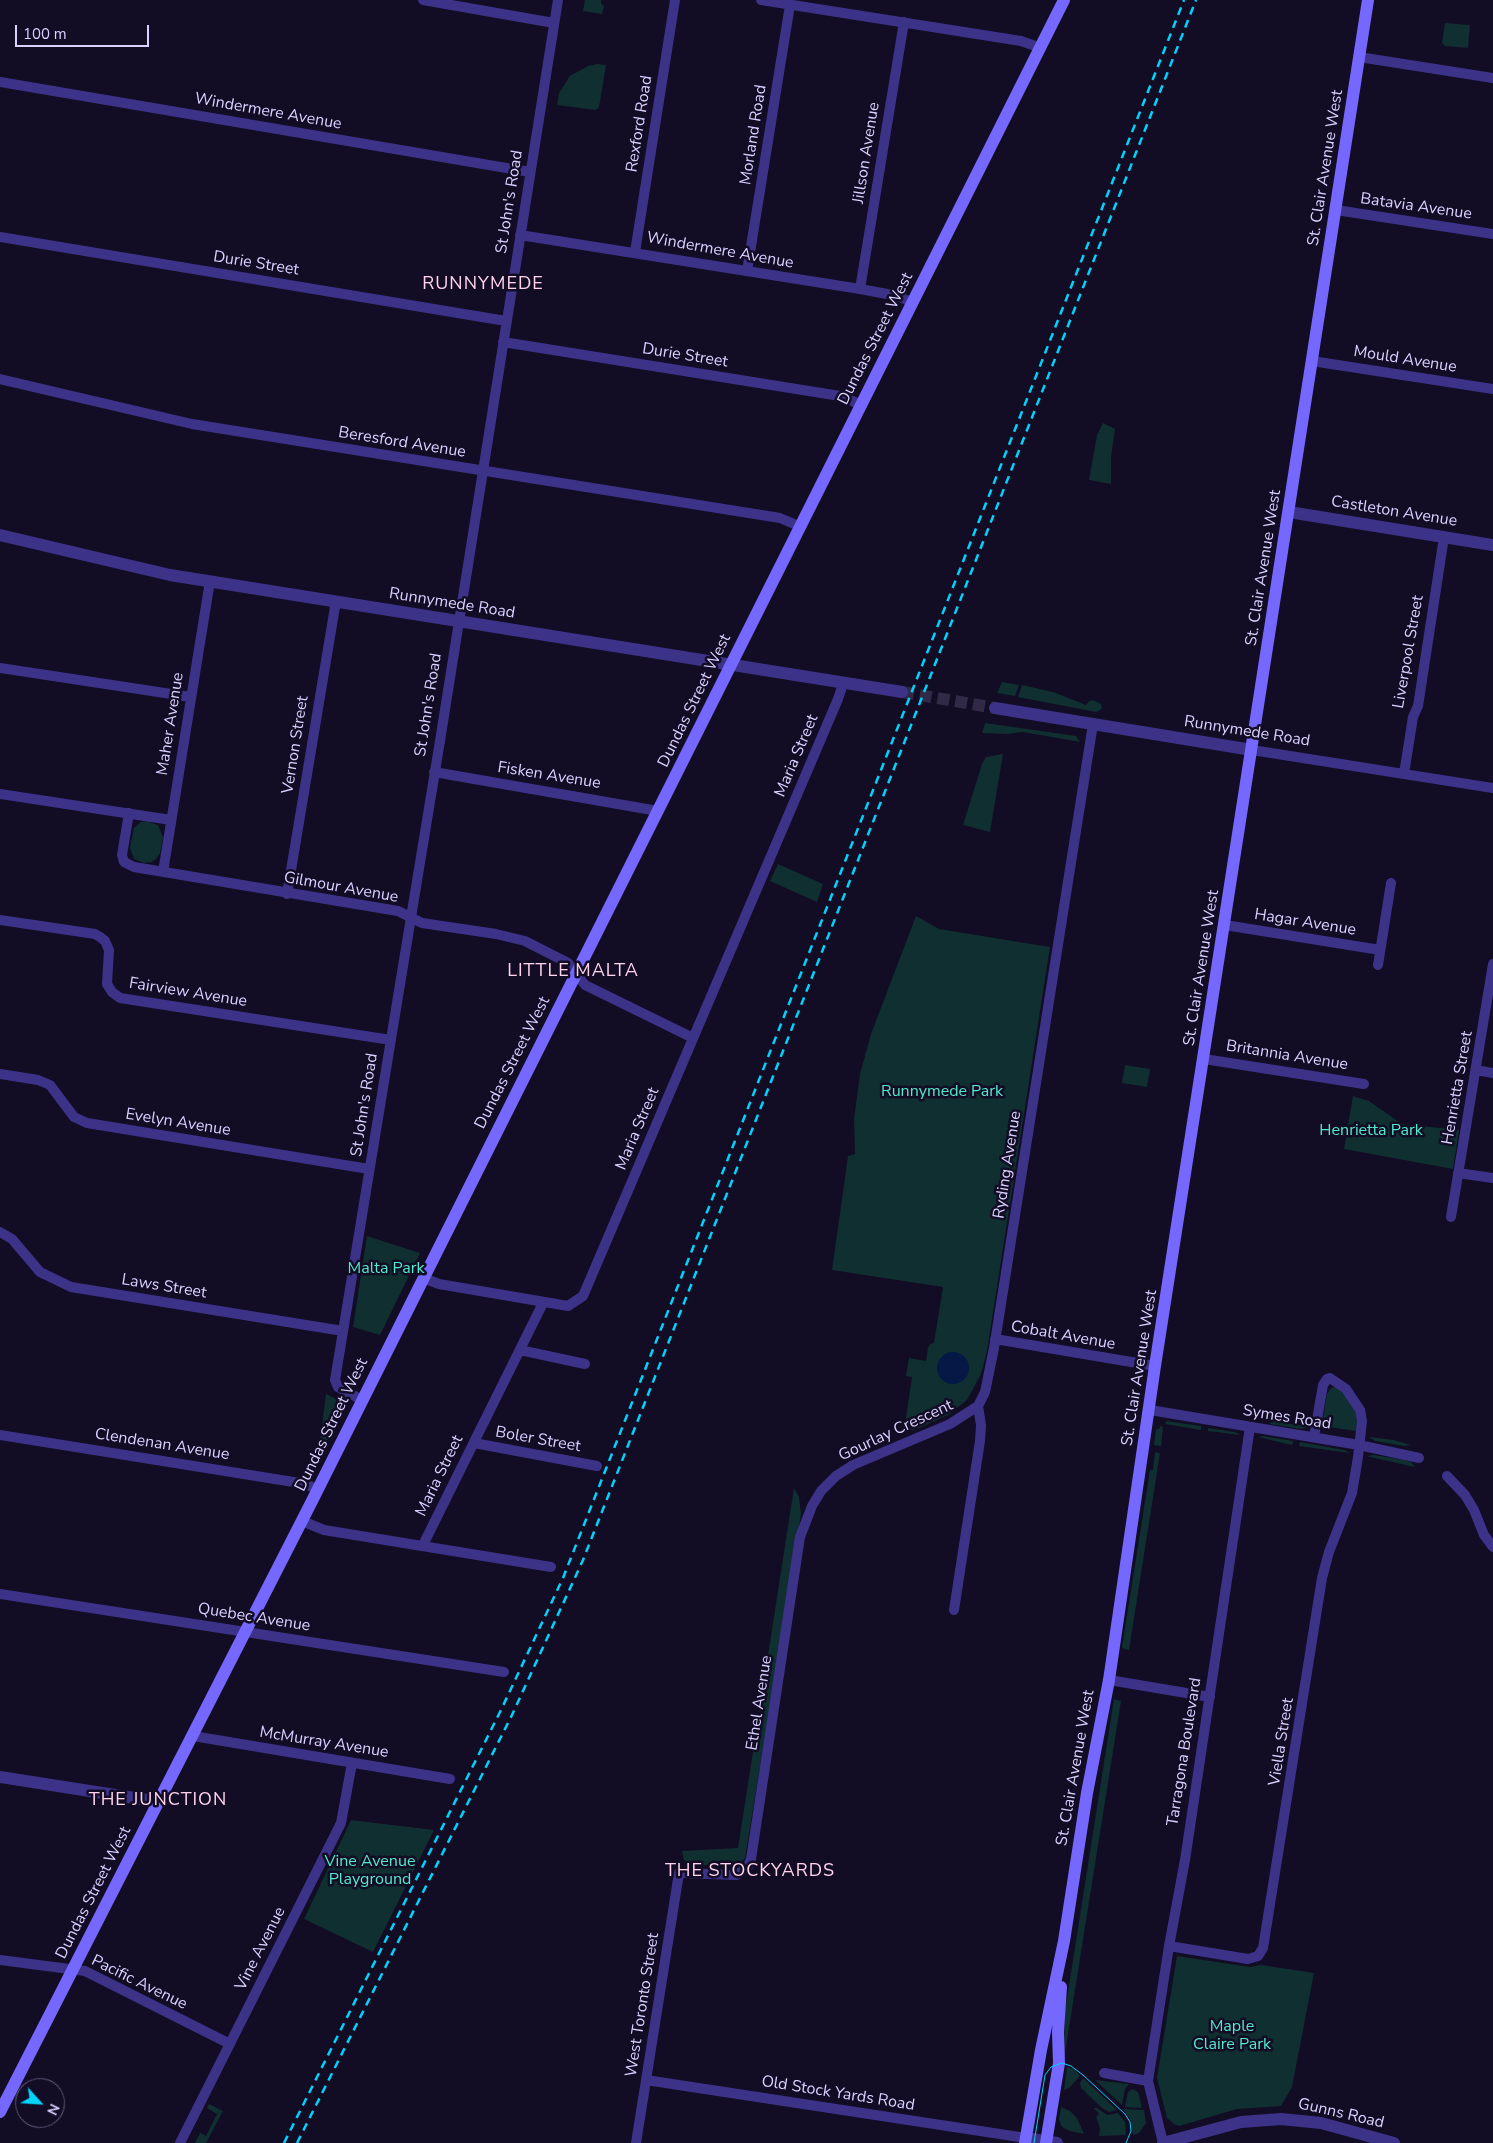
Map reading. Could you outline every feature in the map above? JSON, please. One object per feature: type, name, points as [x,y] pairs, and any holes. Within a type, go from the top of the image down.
[{"type":"main road","name":"Dundas Street West","points":[[1,2106],[73,1970],[318,1490],[1064,0]]},
{"type":"main road","name":"St. Clair Avenue West","points":[[1025,2141],[1041,2050],[1064,1941],[1087,1793],[1109,1680],[1368,0]]},
{"type":"main road","name":"St. Clair Avenue West","points":[[1050,2142],[1059,2063],[1058,2032],[1064,1941]]},
{"type":"street","points":[[423,0],[554,23]]},
{"type":"street","name":"St John's Road","points":[[362,1400],[338,1387],[335,1380],[558,0]]},
{"type":"street","name":"Rexford Road","points":[[635,252],[675,0]]},
{"type":"street","points":[[761,0],[1021,41],[1041,48]]},
{"type":"street","name":"Morland Road","points":[[747,271],[790,4]]},
{"type":"street","name":"Jillson Avenue","points":[[860,289],[904,22]]},
{"type":"street","points":[[1359,57],[1493,78]]},
{"type":"street","name":"Windermere Avenue","points":[[0,82],[530,172]]},
{"type":"street","name":"Batavia Avenue","points":[[1336,210],[1493,234]]},
{"type":"street","name":"Windermere Avenue","points":[[520,235],[860,289],[898,296],[913,303]]},
{"type":"street","name":"Durie Street","points":[[0,237],[506,321]]},
{"type":"street","name":"Durie Street","points":[[503,342],[840,396],[862,405]]},
{"type":"street","name":"Mould Avenue","points":[[1312,361],[1493,389]]},
{"type":"street","name":"Beresford Avenue","points":[[0,379],[192,424],[780,518],[801,526]]},
{"type":"street","name":"Castleton Avenue","points":[[1289,512],[1493,545]]},
{"type":"street","name":"Runnymede Road","points":[[0,535],[153,571],[210,581],[902,692]]},
{"type":"street","name":"Liverpool Street","points":[[1404,774],[1413,717],[1418,706],[1444,536]]},
{"type":"street","name":"Maher Avenue","points":[[162,872],[210,581]]},
{"type":"street","name":"Vernon Street","points":[[287,894],[336,602]]},
{"type":"street","points":[[0,668],[191,696]]},
{"type":"street","name":"Maria Street","points":[[423,1545],[544,1303],[568,1306],[583,1296],[843,684]]},
{"type":"street","name":"Runnymede Road","points":[[995,708],[1493,788]]},
{"type":"street","name":"Ryding Avenue","points":[[954,1610],[980,1442],[981,1424],[978,1406],[985,1392],[995,1339],[1093,724]]},
{"type":"street","name":"Fisken Avenue","points":[[434,772],[658,811]]},
{"type":"street","points":[[0,794],[170,820]]},
{"type":"street","name":"Gilmour Avenue","points":[[129,813],[123,860],[134,867],[398,911],[422,923],[496,934],[525,941],[568,963],[585,984],[693,1038]]},
{"type":"street","points":[[1378,965],[1391,883]]},
{"type":"street","name":"Fairview Avenue","points":[[0,920],[95,934],[100,937],[106,943],[108,950],[107,984],[112,992],[120,998],[391,1040]]},
{"type":"street","name":"Hagar Avenue","points":[[1225,925],[1380,950]]},
{"type":"street","name":"Henrietta Street","points":[[1451,1218],[1493,965]]},
{"type":"street","name":"Britannia Avenue","points":[[1204,1059],[1364,1084]]},
{"type":"street","points":[[1476,1070],[1493,1073]]},
{"type":"street","name":"Evelyn Avenue","points":[[0,1074],[38,1080],[50,1085],[74,1116],[87,1123],[369,1169]]},
{"type":"street","points":[[1458,1173],[1493,1178]]},
{"type":"street","name":"Laws Street","points":[[0,1232],[12,1239],[40,1272],[71,1287],[343,1331]]},
{"type":"street","points":[[423,1278],[434,1283],[544,1303]]},
{"type":"street","name":"Cobalt Avenue","points":[[995,1339],[1156,1366]]},
{"type":"street","points":[[520,1350],[585,1364]]},
{"type":"street","name":"Viella Street","points":[[1169,1946],[1248,1959],[1258,1956],[1263,1948],[1322,1578],[1329,1552],[1352,1493],[1362,1421],[1360,1410],[1346,1389],[1330,1378],[1322,1385],[1314,1437]]},
{"type":"street","name":"Gourlay Crescent","points":[[800,1536],[812,1506],[821,1490],[836,1476],[853,1465],[950,1424],[978,1406]]},
{"type":"street","name":"Symes Road","points":[[1150,1410],[1359,1445],[1419,1458]]},
{"type":"street","name":"Tarragona Boulevard","points":[[1148,2081],[1169,1946],[1185,1860],[1250,1427]]},
{"type":"street","name":"Clendenan Avenue","points":[[0,1435],[306,1484],[318,1490]]},
{"type":"street","name":"Boler Street","points":[[474,1443],[597,1466]]},
{"type":"street","points":[[1446,1476],[1465,1495],[1474,1510],[1484,1535],[1493,1547]]},
{"type":"street","points":[[302,1521],[324,1530],[551,1567]]},
{"type":"street","name":"Ethel Avenue","points":[[679,1873],[737,1875],[748,1866],[751,1859],[800,1536]]},
{"type":"street","name":"Quebec Avenue","points":[[0,1594],[504,1672]]},
{"type":"street","points":[[1109,1680],[1210,1697]]},
{"type":"street","name":"McMurray Avenue","points":[[193,1736],[450,1779]]},
{"type":"street","name":"Vine Avenue","points":[[180,2143],[342,1823],[352,1763]]},
{"type":"street","points":[[0,1777],[147,1800],[157,1805]]},
{"type":"street","name":"West Toronto Street","points":[[636,2143],[679,1873]]},
{"type":"street","name":"Pacific Avenue","points":[[0,1960],[85,1971],[230,2044]]},
{"type":"street","points":[[1104,2074],[1148,2081]]},
{"type":"street","name":"Old Stock Yards Road","points":[[646,2080],[1025,2141]]},
{"type":"street","name":"Gunns Road","points":[[1148,2081],[1163,2143],[1241,2122],[1281,2119],[1321,2123],[1394,2143]]},
{"type":"street","points":[[1025,2141],[1050,2142]]},
{"type":"green space","points":[[585,0],[601,0],[604,6],[602,14],[583,11]]},
{"type":"green space","points":[[1445,23],[1470,25],[1468,48],[1445,46],[1442,43]]},
{"type":"green space","points":[[606,65],[599,107],[596,110],[557,105],[559,93],[570,76],[588,66]]},
{"type":"green space","points":[[1103,423],[1115,429],[1111,457],[1111,484],[1089,480],[1097,435]]},
{"type":"green space","points":[[1002,682],[1019,685],[1015,696],[997,693]]},
{"type":"green space","points":[[1022,685],[1053,692],[1086,705],[1089,701],[1093,700],[1101,704],[1102,709],[1096,712],[1018,697]]},
{"type":"green space","points":[[985,723],[1076,736],[1080,742],[1023,732],[1007,734],[982,733]]},
{"type":"green space","points":[[1003,754],[990,832],[963,825],[982,764],[986,757]]},
{"type":"green space","points":[[146,821],[158,825],[163,837],[160,853],[157,858],[152,862],[144,863],[134,859],[130,848],[134,828],[141,822]]},
{"type":"green space","points":[[778,864],[823,884],[817,902],[770,881]]},
{"type":"green space","name":"Runnymede Park","points":[[916,916],[939,929],[1050,947],[987,1351],[981,1374],[967,1400],[948,1415],[917,1429],[904,1431],[912,1377],[906,1376],[909,1358],[926,1361],[928,1348],[930,1344],[934,1343],[943,1287],[832,1270],[848,1156],[855,1154],[854,1119],[860,1074],[871,1034]]},
{"type":"green space","points":[[1125,1065],[1150,1069],[1147,1087],[1122,1083]]},
{"type":"green space","name":"Henrietta Park","points":[[1353,1096],[1369,1101],[1402,1124],[1459,1130],[1453,1169],[1344,1149]]},
{"type":"green space","name":"Malta Park","points":[[367,1236],[420,1253],[380,1335],[353,1327]]},
{"type":"green space","points":[[1336,1387],[1346,1396],[1355,1411],[1356,1431],[1322,1426],[1327,1394],[1331,1388]]},
{"type":"green space","points":[[326,1394],[344,1403],[346,1406],[317,1464]]},
{"type":"green space","points":[[1166,1421],[1201,1426],[1201,1430],[1165,1424]]},
{"type":"green space","points":[[1271,1421],[1308,1427],[1301,1429],[1270,1424]]},
{"type":"green space","points":[[1160,1426],[1163,1427],[1161,1446],[1154,1445],[1156,1429],[1159,1429]]},
{"type":"green space","points":[[1208,1428],[1235,1432],[1240,1435],[1208,1431]]},
{"type":"green space","points":[[1263,1436],[1293,1441],[1292,1445],[1258,1437]]},
{"type":"green space","points":[[1369,1437],[1394,1440],[1411,1445],[1404,1446],[1375,1441]]},
{"type":"green space","points":[[1300,1442],[1344,1450],[1350,1453],[1299,1446]]},
{"type":"green space","points":[[1155,1452],[1160,1453],[1129,1650],[1122,1647],[1150,1470],[1153,1470]]},
{"type":"green space","points":[[1374,1455],[1411,1462],[1415,1467],[1366,1456]]},
{"type":"green space","points":[[794,1488],[799,1497],[801,1514],[745,1858],[738,1866],[730,1867],[689,1864],[684,1860],[682,1851],[738,1848]]},
{"type":"green space","points":[[1114,1699],[1121,1701],[1064,2059],[1065,2011]]},
{"type":"green space","name":"Vine Avenue Playground","points":[[351,1820],[434,1830],[373,1952],[304,1919]]},
{"type":"green space","name":"Maple Claire Park","points":[[1177,1956],[1250,1967],[1261,1965],[1314,1973],[1292,2087],[1281,2106],[1237,2109],[1179,2126],[1167,2118],[1157,2078]]},
{"type":"green space","points":[[1067,2067],[1074,2069],[1080,2076],[1069,2088],[1064,2090]]},
{"type":"green space","points":[[1083,2078],[1117,2110],[1109,2112],[1102,2108],[1081,2088],[1080,2083]]},
{"type":"green space","points":[[1095,2080],[1129,2084],[1125,2089],[1122,2105]]},
{"type":"green space","points":[[1132,2089],[1138,2092],[1142,2108],[1125,2107],[1128,2092]]},
{"type":"green space","points":[[209,2104],[223,2111],[206,2143],[195,2143],[200,2133],[206,2136],[217,2114],[207,2108]]},
{"type":"green space","points":[[1061,2107],[1070,2111],[1077,2118],[1084,2134],[1062,2127],[1059,2120]]},
{"type":"green space","points":[[1094,2108],[1107,2115],[1118,2113],[1125,2122],[1126,2135],[1099,2136],[1100,2128],[1096,2117],[1099,2114]]},
{"type":"green space","points":[[1123,2109],[1144,2110],[1146,2123],[1139,2133],[1133,2135],[1131,2120]]},
{"type":"water","points":[[953,1352],[964,1357],[969,1368],[964,1379],[953,1384],[942,1379],[937,1368],[942,1357]]},
{"type":"tunnel","points":[[902,692],[995,708]]},
{"type":"tram line","points":[[1034,2143],[1045,2075],[1051,2067],[1062,2063],[1071,2066],[1083,2075],[1125,2114],[1130,2122],[1131,2131],[1126,2143]]},
{"type":"railway","points":[[284,2143],[501,1710],[563,1578],[1184,0]]},
{"type":"railway","points":[[297,2143],[512,1715],[583,1560],[1196,0]]},
{"type":"district","name":"RUNNYMEDE","points":[[483,285]]},
{"type":"district","name":"LITTLE MALTA","points":[[573,972]]},
{"type":"district","name":"THE JUNCTION","points":[[158,1801]]},
{"type":"district","name":"THE STOCKYARDS","points":[[750,1872]]}]
